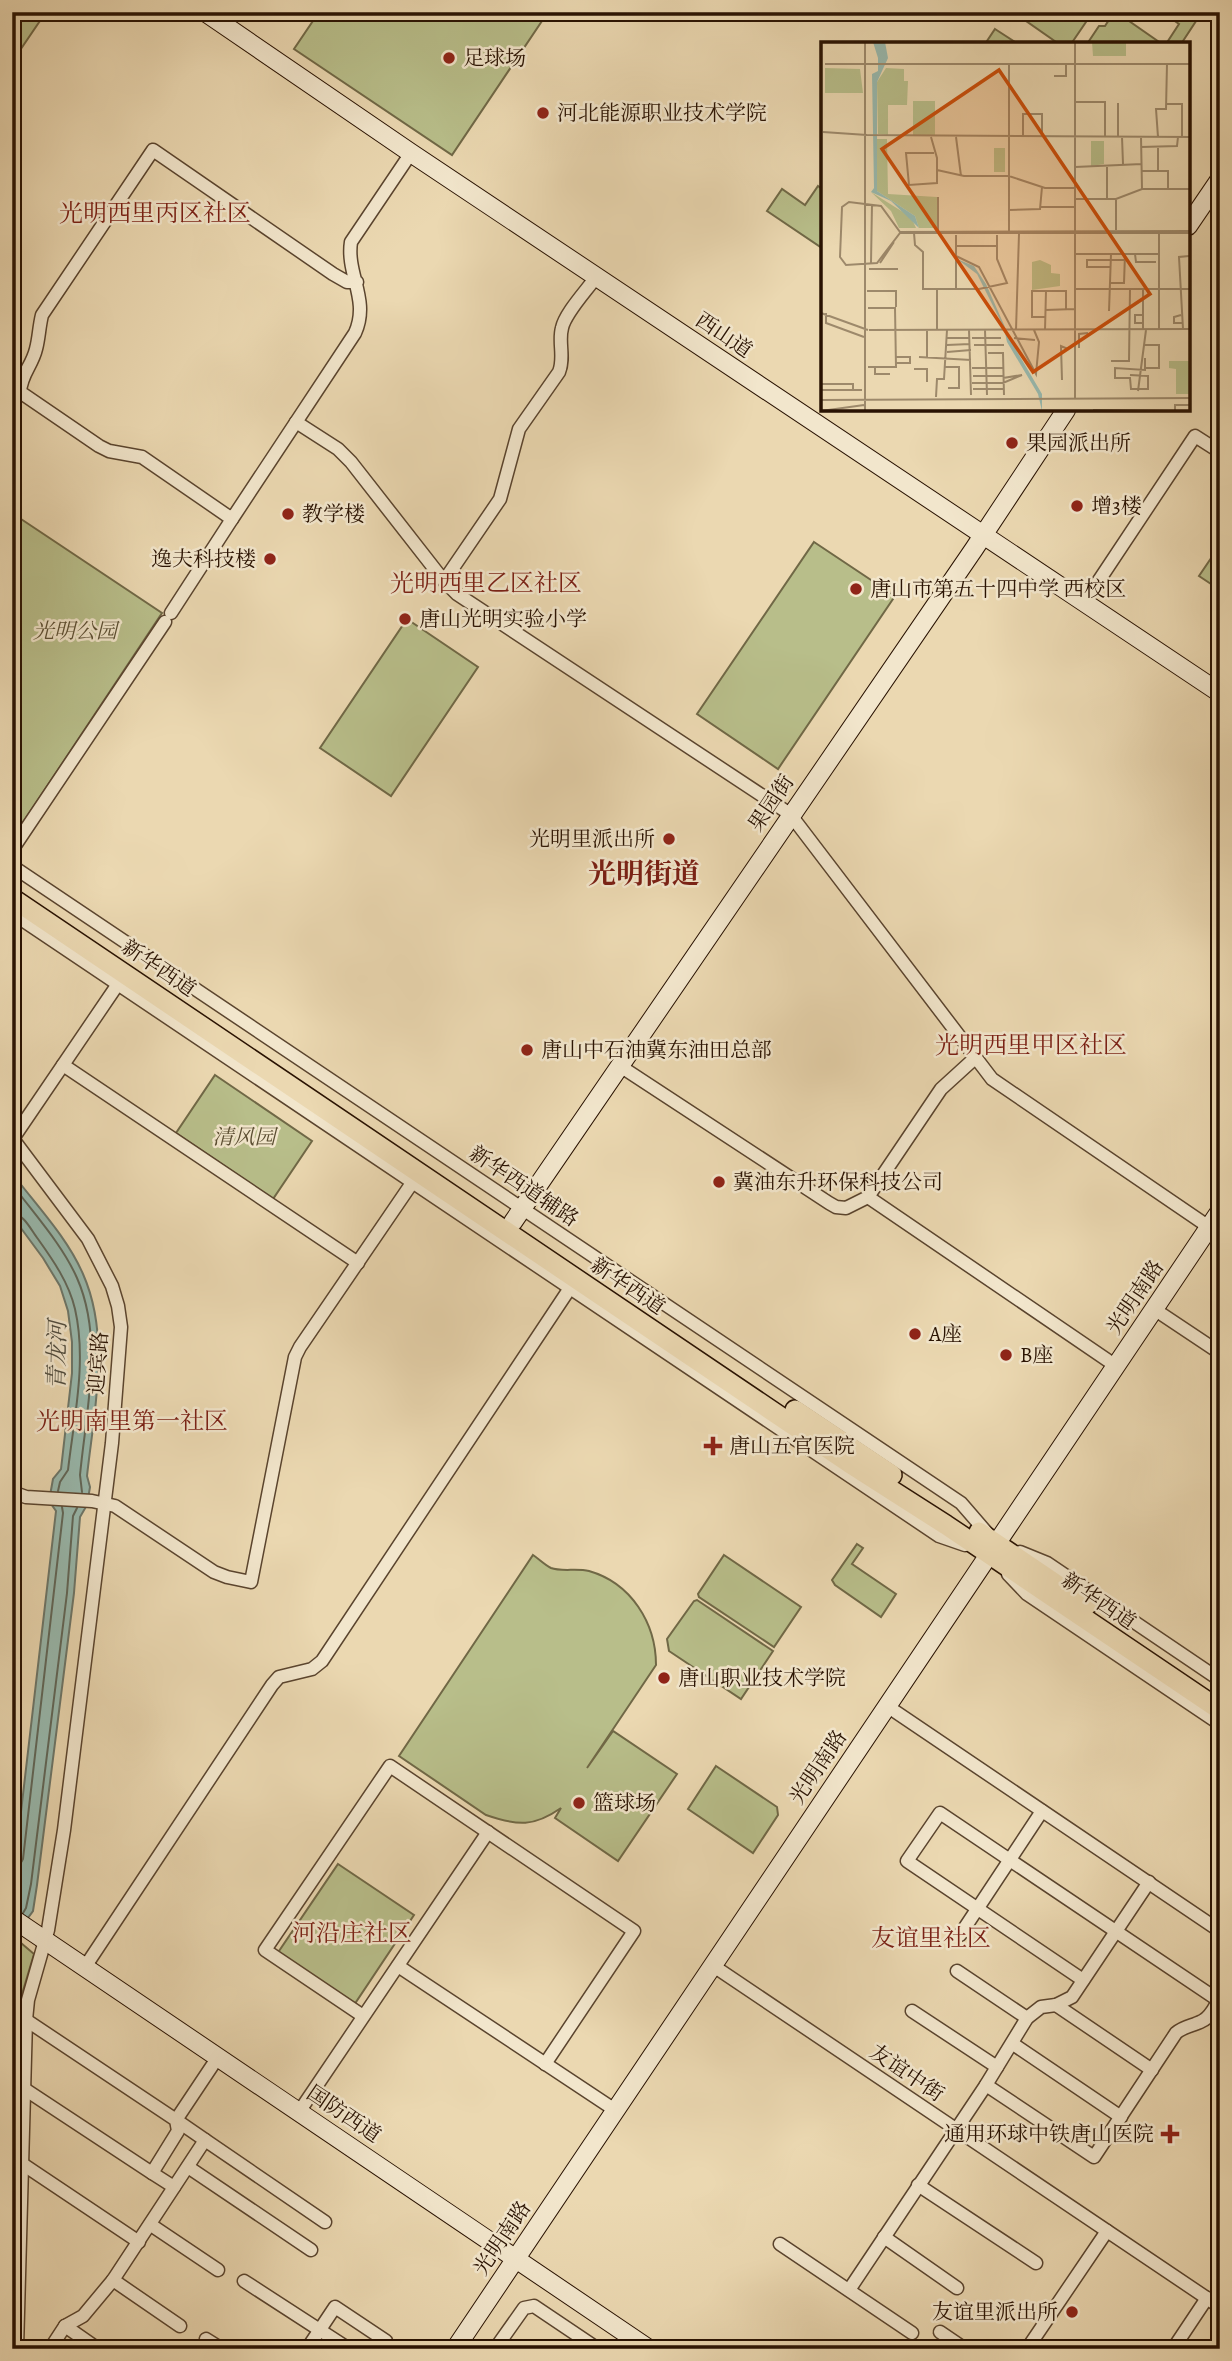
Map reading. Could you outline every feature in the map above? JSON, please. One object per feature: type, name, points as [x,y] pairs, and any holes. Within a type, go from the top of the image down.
[{"type":"main road","name":"新华西道","points":[[12,885],[518,1216],[1220,1710]]},
{"type":"main road","name":"新华西道","points":[[12,898],[849,1463],[993,1548],[1220,1695]]},
{"type":"street","name":"西山道","points":[[205,12],[982,536],[1219,691]]},
{"type":"street","points":[[232,519],[142,457],[133,453],[109,451],[99,446],[20,392],[20,380],[37,348],[38,330],[43,315],[153,150],[333,274],[347,282],[357,282]]},
{"type":"street","points":[[12,850],[355,333],[360,321],[357,282],[349,255],[351,243],[411,153]]},
{"type":"street","points":[[1190,223],[1220,179]]},
{"type":"street","points":[[444,581],[500,499],[519,429],[559,372],[563,362],[561,329],[596,276]]},
{"type":"street","name":"果园街","points":[[518,1216],[1065,411]]},
{"type":"street","points":[[296,422],[338,449],[351,461],[457,594],[790,814],[992,1079],[1209,1227]]},
{"type":"street","points":[[1084,603],[1195,436],[1220,452]]},
{"type":"street","name":"新华西道辅路","points":[[12,866],[518,1216]]},
{"type":"street","points":[[12,914],[939,1536],[1047,1563],[1220,1680]]},
{"type":"street","name":"迎宾路","points":[[17,2349],[23,2088],[28,2000],[64,1830],[98,1502],[115,1405],[121,1327],[112,1286],[88,1239],[13,1139],[118,984]]},
{"type":"street","points":[[620,1066],[836,1207],[846,1208],[868,1197],[941,1090],[975,1058]]},
{"type":"street","points":[[63,1065],[358,1263]]},
{"type":"street","points":[[12,1492],[26,1497],[98,1502],[115,1506],[214,1572],[251,1582],[295,1357],[412,1183]]},
{"type":"street","points":[[868,1197],[1116,1366]]},
{"type":"street","name":"光明南路","points":[[455,2349],[1220,1211]]},
{"type":"street","points":[[85,1967],[272,1685],[279,1677],[312,1669],[322,1661],[570,1289]]},
{"type":"street","points":[[1154,1309],[1220,1353]]},
{"type":"street","points":[[993,1548],[1027,1594],[1220,1724]]},
{"type":"street","points":[[887,1706],[1220,1931]]},
{"type":"street","points":[[363,2016],[265,1950],[390,1766],[634,1931],[545,2064]]},
{"type":"street","points":[[960,1935],[1042,1811]]},
{"type":"street","points":[[986,2085],[1094,2157],[1176,2033],[1182,2027],[1209,2016],[1219,1999],[940,1813],[907,1861],[1083,1980]]},
{"type":"street","points":[[299,2112],[488,1832]]},
{"type":"street","points":[[849,2290],[1013,2044],[1027,2018],[1041,2007],[1056,2005],[1072,1997],[1149,1882]]},
{"type":"street","name":"国防西道","points":[[12,1918],[43,1934],[85,1967],[649,2349]]},
{"type":"street","name":"友谊中街","points":[[712,1965],[1220,2307]]},
{"type":"street","points":[[398,1966],[615,2110]]},
{"type":"street","points":[[957,1971],[1027,2018]]},
{"type":"street","points":[[1056,2005],[1152,2070]]},
{"type":"street","points":[[912,2011],[997,2067]]},
{"type":"street","points":[[26,2020],[325,2222]]},
{"type":"street","points":[[1013,2044],[1121,2117]]},
{"type":"street","points":[[152,2173],[178,2131],[176,2120],[218,2057]]},
{"type":"street","points":[[23,2088],[174,2187]]},
{"type":"street","points":[[50,2349],[65,2326],[83,2316],[113,2280],[205,2140]]},
{"type":"street","points":[[21,2164],[139,2242]]},
{"type":"street","points":[[188,2167],[311,2250]]},
{"type":"street","points":[[919,2185],[1036,2263]]},
{"type":"street","points":[[151,2225],[218,2270]]},
{"type":"street","points":[[1027,2349],[1107,2231]]},
{"type":"street","points":[[884,2237],[957,2288]]},
{"type":"street","points":[[780,2244],[912,2333]]},
{"type":"street","points":[[113,2280],[180,2326]]},
{"type":"street","points":[[244,2281],[349,2349]]},
{"type":"street","points":[[1173,2349],[1207,2298]]},
{"type":"street","points":[[495,2349],[524,2308],[534,2306],[592,2345]]},
{"type":"street","points":[[307,2349],[335,2307],[386,2341],[380,2349]]},
{"type":"street","points":[[65,2326],[98,2349]]},
{"type":"street","points":[[940,2332],[965,2349]]},
{"type":"street","points":[[206,2339],[222,2349]]},
{"type":"green space","points":[[12,12],[46,12],[12,62]]},
{"type":"green space","points":[[319,12],[548,12],[452,155],[294,49]]},
{"type":"green space","points":[[1013,12],[1087,12],[1088,19],[1072,42],[1056,42]]},
{"type":"green space","points":[[1116,12],[1159,42],[1088,42],[1099,26],[1105,26]]},
{"type":"green space","points":[[1162,12],[1202,12],[1182,42],[1167,42],[1179,24]]},
{"type":"green space","points":[[995,29],[1015,42],[986,42]]},
{"type":"green space","points":[[818,186],[821,188],[821,247],[767,211],[782,189],[805,205]]},
{"type":"green space","name":"光明公园","points":[[12,513],[162,613],[12,839]]},
{"type":"green space","points":[[814,542],[895,596],[778,769],[697,714]]},
{"type":"green space","points":[[1220,545],[1220,590],[1199,576]]},
{"type":"green space","points":[[407,619],[478,667],[391,796],[320,748]]},
{"type":"green space","name":"清风园","points":[[215,1075],[312,1141],[273,1199],[176,1133]]},
{"type":"green space","points":[[857,1544],[863,1548],[852,1564],[896,1594],[881,1617],[835,1585],[832,1580]]},
{"type":"green space","points":[[533,1555],[551,1568],[589,1571],[617,1585],[638,1607],[651,1634],[656,1665],[587,1768],[613,1731],[677,1774],[618,1861],[555,1818],[561,1808],[542,1819],[525,1823],[497,1819],[486,1815],[399,1756]]},
{"type":"green space","points":[[724,1555],[801,1607],[774,1647],[699,1597],[698,1594]]},
{"type":"green space","points":[[697,1600],[773,1651],[741,1699],[669,1651],[667,1639]]},
{"type":"green space","points":[[716,1766],[777,1807],[778,1815],[753,1853],[688,1809]]},
{"type":"green space","points":[[338,1864],[414,1915],[354,2005],[277,1954]]},
{"type":"green space","points":[[14,1937],[34,1954],[20,2001],[16,2030],[12,2299],[12,1954]]},
{"type":"water","points":[[12,1173],[60,1234],[83,1274],[96,1323],[98,1374],[87,1476],[90,1487],[87,1505],[80,1517],[74,1593],[37,1885],[33,1911],[14,1937],[12,1954],[12,1889],[56,1511],[49,1501],[53,1479],[61,1469],[72,1373],[72,1342],[68,1311],[60,1286],[12,1216]]},
{"type":"place","name":"足球场","points":[[449,58]]},
{"type":"place","name":"河北能源职业技术学院","points":[[543,113]]},
{"type":"place","name":"果园派出所","points":[[1012,443]]},
{"type":"place","name":"增3楼","points":[[1077,506]]},
{"type":"place","name":"教学楼","points":[[288,514]]},
{"type":"place","name":"逸夫科技楼","points":[[270,559]]},
{"type":"place","name":"唐山市第五十四中学 西校区","points":[[856,589]]},
{"type":"place","name":"唐山光明实验小学","points":[[405,619]]},
{"type":"place","name":"光明里派出所","points":[[669,839]]},
{"type":"place","name":"唐山中石油冀东油田总部","points":[[527,1050]]},
{"type":"place","name":"冀油东升环保科技公司","points":[[719,1182]]},
{"type":"place","name":"A座","points":[[915,1334]]},
{"type":"place","name":"B座","points":[[1006,1355]]},
{"type":"place","name":"唐山五官医院","points":[[713,1446]]},
{"type":"place","name":"唐山职业技术学院","points":[[664,1678]]},
{"type":"place","name":"篮球场","points":[[579,1803]]},
{"type":"place","name":"通用环球中铁唐山医院","points":[[1170,2134]]},
{"type":"place","name":"友谊里派出所","points":[[1072,2312]]},
{"type":"district","name":"光明西里丙区社区","points":[[155,213]]},
{"type":"district","name":"光明西里乙区社区","points":[[486,583]]},
{"type":"district","name":"光明街道","points":[[644,874]]},
{"type":"district","name":"光明西里甲区社区","points":[[1031,1045]]},
{"type":"district","name":"光明南里第一社区","points":[[132,1421]]},
{"type":"district","name":"河沿庄社区","points":[[352,1933]]},
{"type":"district","name":"友谊里社区","points":[[931,1938]]},
{"type":"water label","name":"青龙河","points":[[57,1355]]}]
